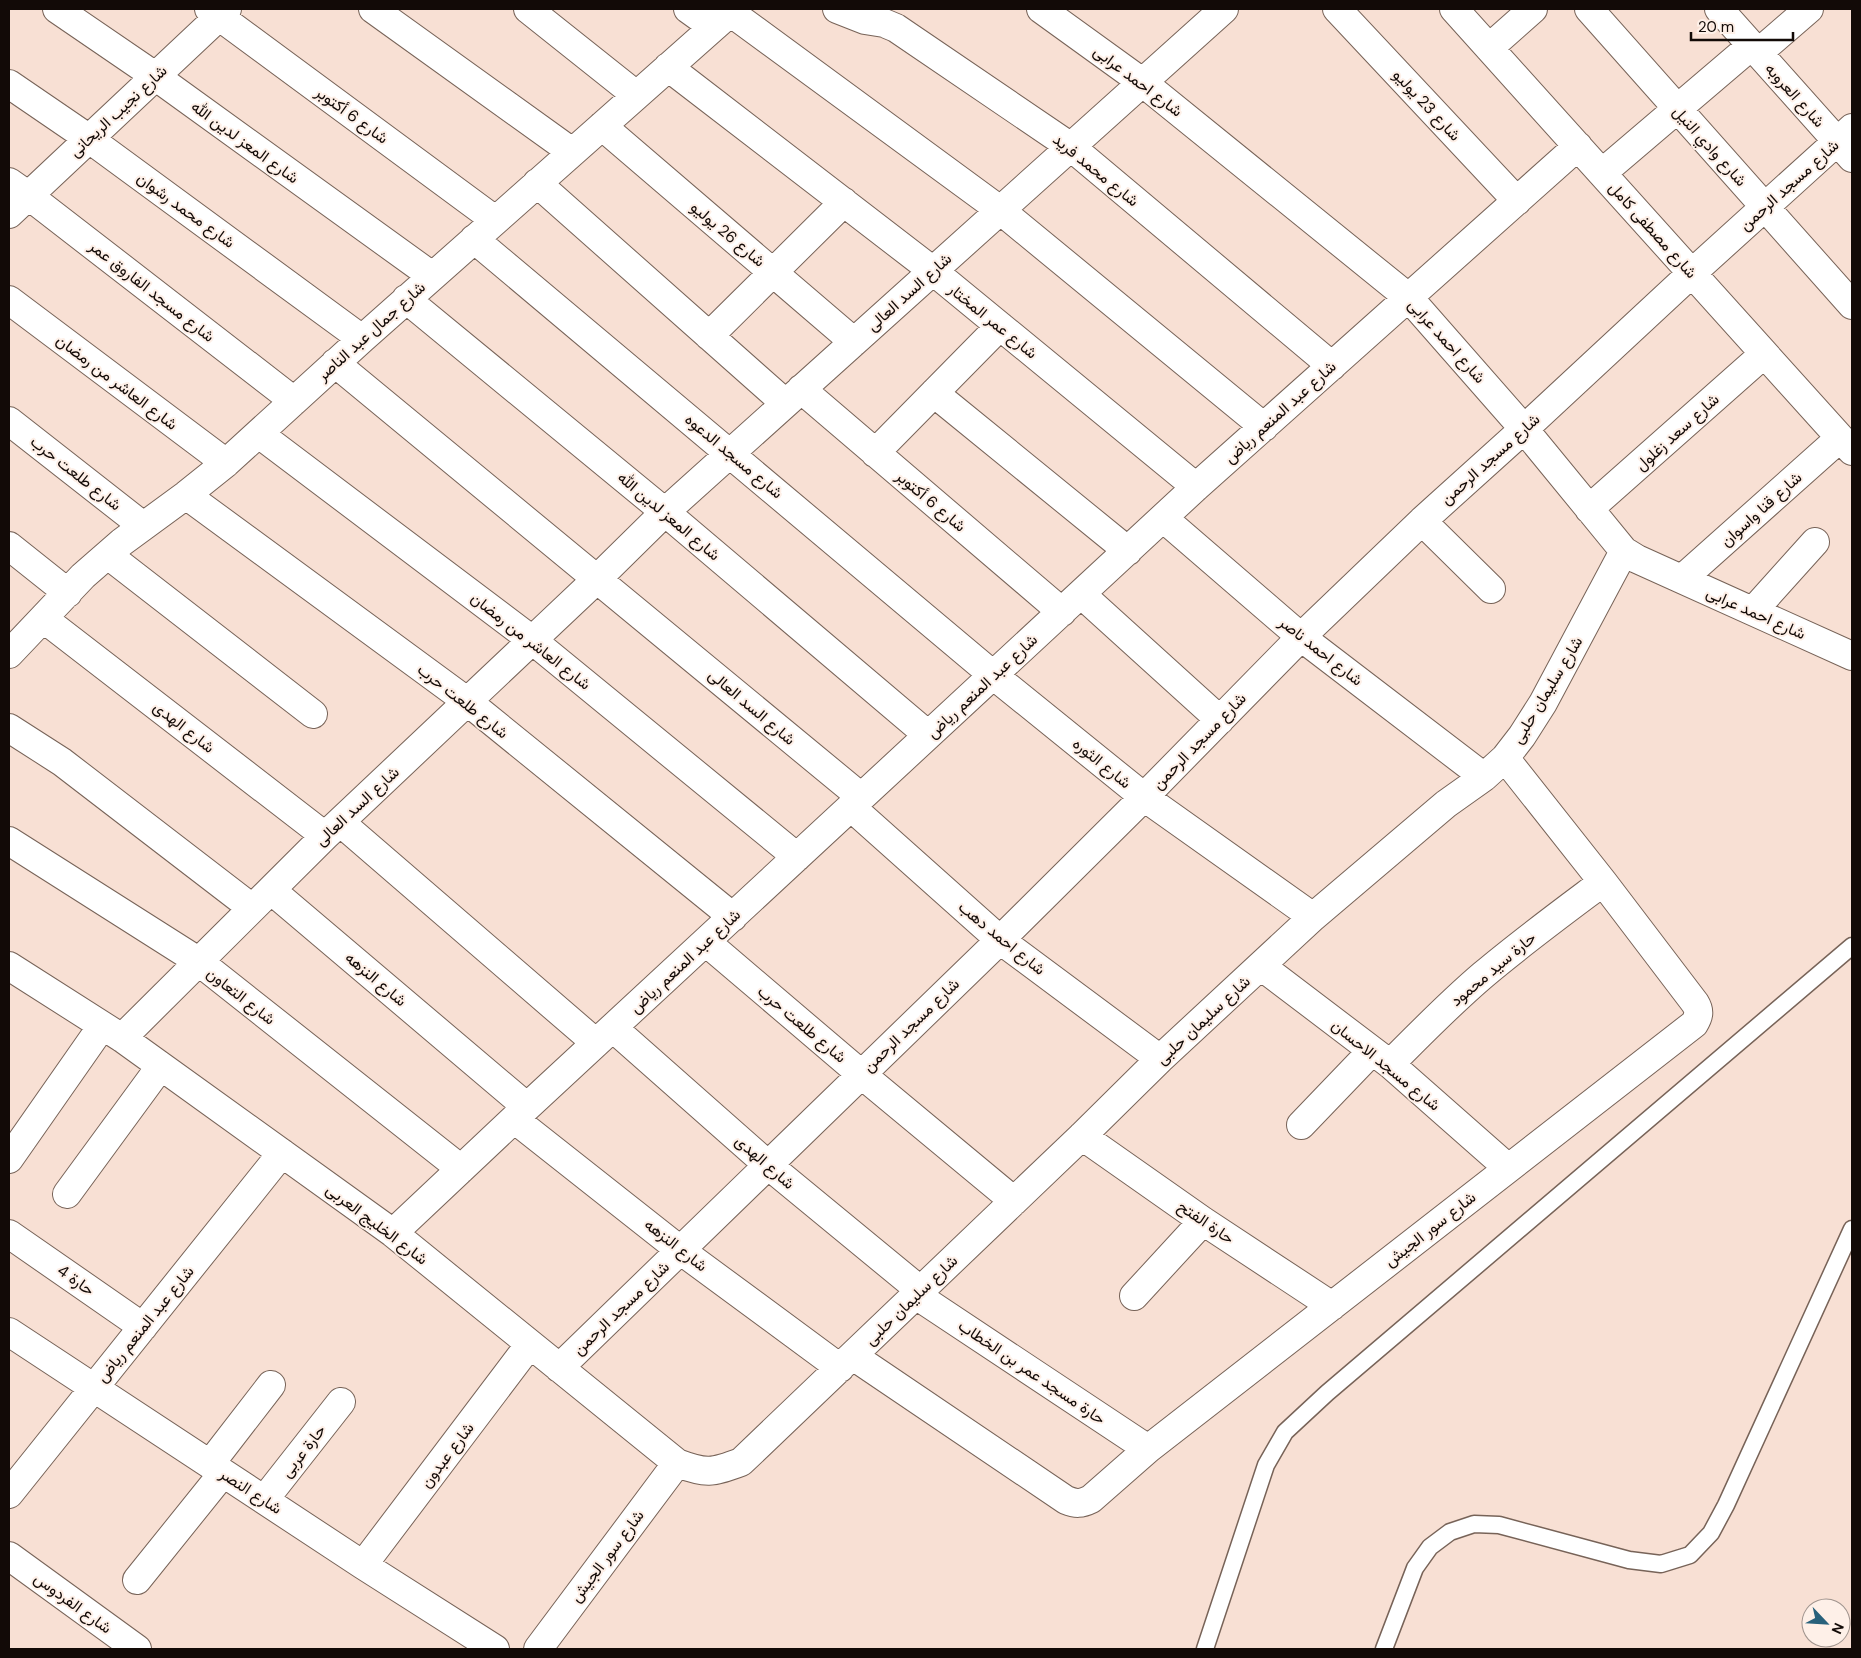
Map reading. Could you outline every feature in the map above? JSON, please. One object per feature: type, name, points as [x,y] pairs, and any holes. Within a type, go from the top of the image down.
[{"type":"street","name":"شارع المعز لدين الله","points":[[57,9],[155,76],[432,276]]},
{"type":"street","points":[[373,9],[572,152]]},
{"type":"street","points":[[528,9],[636,95]]},
{"type":"street","points":[[688,9],[726,16],[1000,210],[1264,427]]},
{"type":"street","name":"شارع محمد فريد","points":[[837,9],[865,20],[884,23],[896,28],[1071,147],[1332,366]]},
{"type":"street","name":"شارع احمد عرابى","points":[[1041,9],[1142,82],[1409,298],[1524,429],[1624,551],[1637,559],[1852,656]]},
{"type":"street","name":"شارع 23 يوليو","points":[[1337,9],[1517,201]]},
{"type":"street","name":"شارع مصطفى كامل","points":[[1454,9],[1846,445]]},
{"type":"street","points":[[1490,48],[1534,9]]},
{"type":"street","name":"شارع وادي النيل","points":[[1589,9],[1852,305]]},
{"type":"street","name":"شارع العروبه","points":[[1719,9],[1755,50],[1847,142]]},
{"type":"street","points":[[1602,173],[1676,109],[1809,9]]},
{"type":"street","name":"شارع نجيب الريحانى","points":[[9,214],[19,189],[88,138],[155,76],[218,11]]},
{"type":"street","name":"شارع 6 أكتوبر","points":[[218,11],[495,220]]},
{"type":"street","name":"شارع السد العالى","points":[[112,1032],[198,961],[332,829],[468,702],[665,512],[1142,82],[1207,14]]},
{"type":"street","name":"شارع جمال عبد الناصر","points":[[12,645],[44,618],[108,555],[143,526],[186,496],[259,434],[406,299],[726,16]]},
{"type":"street","name":"شارع عمر المختار","points":[[668,67],[932,271],[1196,487]]},
{"type":"street","name":"شارع محمد رشوان","points":[[9,84],[88,138],[362,339]]},
{"type":"street","name":"شارع 26 يوليو","points":[[602,126],[854,342]]},
{"type":"street","name":"شارع مسجد الرحمن","points":[[559,1368],[1000,940],[1301,637],[1422,521],[1764,207],[1847,142]]},
{"type":"street","name":"شارع عبد المنعم رياض","points":[[393,1233],[1196,487],[1578,146]]},
{"type":"street","name":"شارع 6 أكتوبر","points":[[536,183],[709,336],[875,453],[1062,612]]},
{"type":"street","name":"شارع مسجد الفاروق عمر","points":[[19,189],[294,401]]},
{"type":"street","points":[[709,336],[844,202]]},
{"type":"street","name":"شارع مسجد الدعوه","points":[[474,239],[994,675]]},
{"type":"street","name":"شارع المعز لدين الله","points":[[406,299],[665,512],[928,735]]},
{"type":"street","name":"شارع العاشر من رمضان","points":[[9,300],[226,463]]},
{"type":"street","points":[[875,453],[1000,326]]},
{"type":"street","name":"شارع سعد زغلول","points":[[1589,509],[1764,354]]},
{"type":"street","name":"شارع السد العالى","points":[[335,363],[597,579],[856,802]]},
{"type":"street","points":[[934,393],[1128,551]]},
{"type":"street","name":"شارع طلعت حرب","points":[[9,421],[143,526]]},
{"type":"street","name":"شارع العاشر من رمضان","points":[[259,434],[532,640],[797,857]]},
{"type":"street","name":"شارع قنا واسوان","points":[[1682,579],[1846,445]]},
{"type":"street","name":"شارع طلعت حرب","points":[[186,496],[468,702],[732,917]]},
{"type":"street","name":"شارع احمد ناصر","points":[[1163,518],[1301,637],[1484,777]]},
{"type":"street","points":[[1422,521],[1491,589]]},
{"type":"street","points":[[1753,611],[1815,542]]},
{"type":"street","points":[[9,546],[68,593]]},
{"type":"street","name":"شارع سليمان حلبى","points":[[741,1462],[919,1293],[1160,1059],[1313,917],[1446,804],[1484,777],[1505,758],[1543,703],[1624,551]]},
{"type":"street","points":[[108,555],[313,714]]},
{"type":"street","points":[[1081,594],[1220,720]]},
{"type":"street","name":"شارع الهدى","points":[[44,618],[332,829],[604,1035],[768,1165],[919,1293]]},
{"type":"street","name":"شارع الثوره","points":[[994,675],[1144,797],[1313,917]]},
{"type":"street","name":"شارع النزهه","points":[[9,728],[62,762],[261,899],[521,1113],[680,1250],[846,1362],[1074,1504],[1083,1504],[1091,1499],[1148,1449]]},
{"type":"street","points":[[1505,758],[1603,882]]},
{"type":"street","name":"شارع احمد دهب","points":[[856,802],[1000,940],[1160,1059]]},
{"type":"street","name":"شارع التعاون","points":[[9,841],[198,961],[461,1169]]},
{"type":"street","name":"شارع سور الجيش","points":[[1148,1449],[1694,1024],[1698,1018],[1699,1010],[1695,1003],[1603,882]]},
{"type":"street","name":"حارة سيد محمود","points":[[1301,1126],[1521,944],[1603,882]]},
{"type":"street","name":"شارع طلعت حرب","points":[[706,942],[1014,1201]]},
{"type":"street","name":"شارع الخليج العربى","points":[[9,966],[112,1032],[393,1233],[677,1463],[696,1470],[718,1471],[741,1462]]},
{"type":"street","name":"شارع مسجد الاحسان","points":[[1261,966],[1381,1058],[1508,1168]]},
{"type":"street","points":[[9,1159],[112,1032]]},
{"type":"street","points":[[67,1194],[160,1066]]},
{"type":"street","name":"حارة الفتح","points":[[1082,1136],[1203,1221],[1332,1306]]},
{"type":"street","name":"شارع عبد المنعم رياض","points":[[9,1494],[282,1154]]},
{"type":"street","points":[[1134,1296],[1203,1221]]},
{"type":"street","name":"حارة 4","points":[[9,1234],[143,1327]]},
{"type":"street","name":"حارة مسجد عمر بن الخطاب","points":[[919,1293],[1148,1449]]},
{"type":"street","name":"شارع النصر","points":[[9,1332],[363,1565],[495,1649]]},
{"type":"street","name":"شارع عبدون","points":[[363,1565],[530,1344]]},
{"type":"street","points":[[137,1580],[216,1468],[271,1385]]},
{"type":"street","name":"حارة عربى","points":[[264,1500],[341,1402]]},
{"type":"street","name":"شارع سور الجيش","points":[[538,1649],[677,1463]]},
{"type":"street","name":"شارع الفردوس","points":[[9,1556],[137,1649]]},
{"type":"lane","points":[[1205,1649],[1266,1465],[1285,1432],[1328,1392],[1852,946]]},
{"type":"lane","points":[[1384,1649],[1415,1568],[1430,1547],[1450,1532],[1474,1524],[1499,1525],[1637,1561],[1660,1564],[1690,1555],[1710,1533],[1726,1505],[1852,1229]]}]
